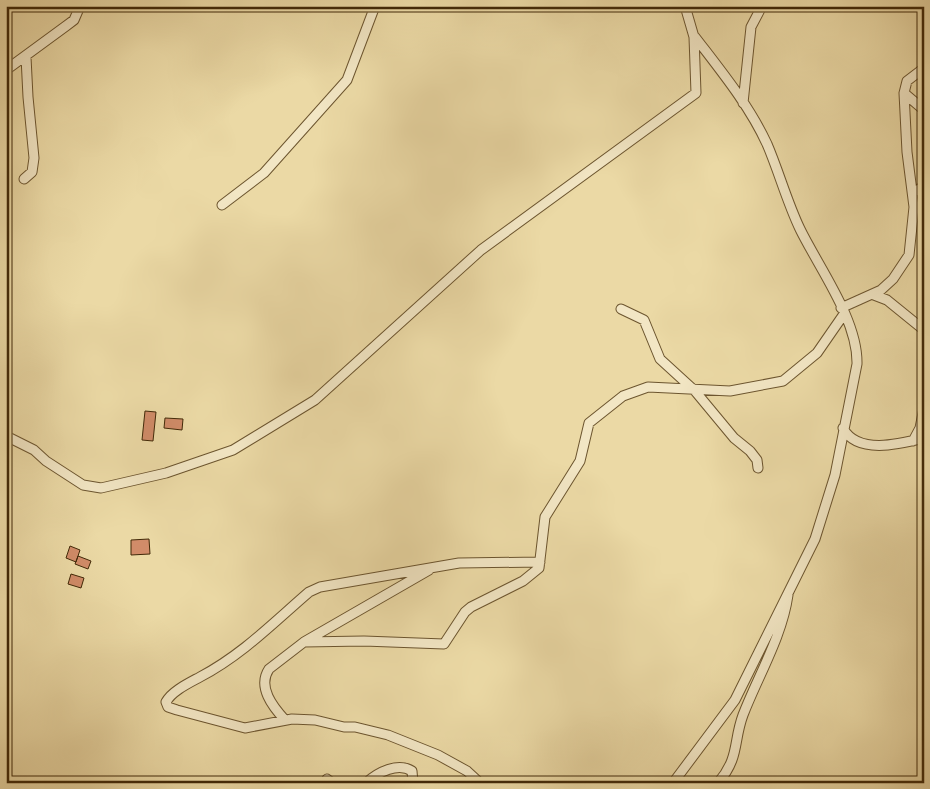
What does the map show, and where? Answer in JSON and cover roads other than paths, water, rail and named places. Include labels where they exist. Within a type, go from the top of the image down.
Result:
[{"type":"street","points":[[6,70],[74,20],[80,6]]},
{"type":"street","points":[[222,205],[264,173],[347,80],[375,6]]},
{"type":"street","points":[[6,436],[34,450],[46,462],[83,485],[101,488],[166,473],[233,450],[315,400],[481,250],[696,93],[694,37],[685,6]]},
{"type":"street","points":[[743,103],[750,27],[762,6]]},
{"type":"street","points":[[673,783],[735,700],[821,522],[836,475],[843,428],[857,364],[857,352],[850,326],[800,228],[766,144],[743,103],[694,37]]},
{"type":"street","points":[[24,180],[32,172],[34,158],[26,57]]},
{"type":"street","points":[[304,642],[364,641],[444,644],[470,607],[534,574],[540,562],[541,536],[545,517],[580,461],[589,423],[623,396],[648,387],[695,391],[730,391],[783,381],[817,353],[842,311],[874,295],[893,279],[909,255],[914,207],[907,152],[904,93],[907,81],[924,68]]},
{"type":"street","points":[[904,93],[924,110]]},
{"type":"street","points":[[912,193],[924,186]]},
{"type":"street","points":[[874,295],[887,300],[924,330]]},
{"type":"street","points":[[621,309],[644,320],[649,328],[652,342],[660,360],[695,391],[734,438],[750,450],[757,460],[758,468]]},
{"type":"street","points":[[913,441],[920,428],[924,408]]},
{"type":"street","points":[[843,428],[851,439],[862,444],[899,444],[924,438]]},
{"type":"street","points":[[480,783],[467,771],[438,755],[388,735],[315,720],[285,720],[244,728],[168,707],[166,702],[169,697],[241,652],[309,592],[320,587],[436,566],[474,562],[540,562]]},
{"type":"street","points":[[285,720],[267,696],[265,675],[272,666],[304,642],[436,566]]},
{"type":"street","points":[[718,783],[731,765],[742,718],[785,616],[790,588]]},
{"type":"street","points":[[366,783],[372,778],[397,767],[407,768],[412,771],[413,783]]}]
